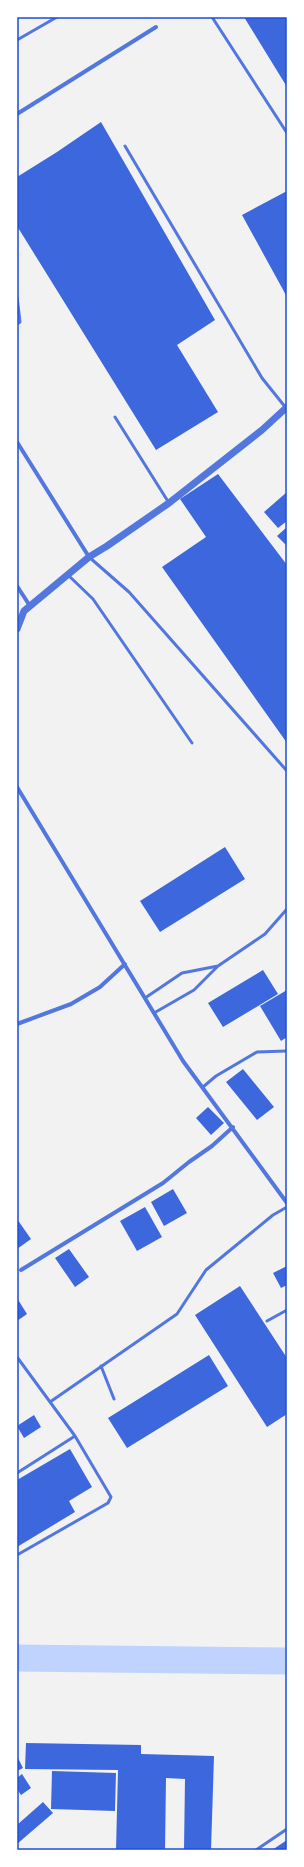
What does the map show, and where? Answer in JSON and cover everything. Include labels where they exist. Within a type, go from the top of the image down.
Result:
[{"type":"street","points":[[17,114],[156,27]]},
{"type":"street","points":[[17,629],[24,611],[89,557],[169,503],[262,430],[286,407]]},
{"type":"street","points":[[17,442],[89,557]]},
{"type":"street","points":[[17,586],[30,606]]},
{"type":"street","points":[[17,787],[183,1061],[233,1127],[287,1203]]},
{"type":"street","points":[[17,1024],[71,1004],[100,987],[125,964]]},
{"type":"street","points":[[21,1270],[163,1183],[233,1127]]},
{"type":"lane","points":[[17,40],[57,17]]},
{"type":"lane","points":[[212,17],[287,133]]},
{"type":"lane","points":[[125,146],[262,378],[286,407]]},
{"type":"lane","points":[[17,297],[20,322],[17,324]]},
{"type":"lane","points":[[115,417],[169,503]]},
{"type":"lane","points":[[89,557],[129,592],[287,771]]},
{"type":"lane","points":[[68,575],[93,599],[192,743]]},
{"type":"lane","points":[[154,1013],[194,990],[218,966],[265,934],[287,910]]},
{"type":"lane","points":[[145,998],[182,974],[218,966]]},
{"type":"lane","points":[[203,1087],[216,1076],[257,1052],[287,1051]]},
{"type":"lane","points":[[50,1402],[177,1314],[206,1270],[272,1215],[287,1206]]},
{"type":"lane","points":[[267,1321],[287,1310]]},
{"type":"lane","points":[[17,1358],[75,1436],[109,1491],[111,1497],[108,1503],[17,1555]]},
{"type":"lane","points":[[101,1366],[114,1399]]},
{"type":"lane","points":[[17,1473],[75,1436]]},
{"type":"lane","points":[[256,1850],[287,1829]]},
{"type":"building","points":[[244,17],[287,17],[287,87]]},
{"type":"building","points":[[101,122],[215,320],[177,345],[218,412],[156,450],[17,226],[17,177]]},
{"type":"building","points":[[287,191],[287,297],[242,215]]},
{"type":"building","points":[[218,474],[287,565],[287,743],[162,567],[206,537],[180,499]]},
{"type":"building","points":[[287,492],[287,521],[278,528],[264,512]]},
{"type":"building","points":[[287,527],[287,546],[277,536]]},
{"type":"building","points":[[225,847],[245,879],[160,932],[140,901]]},
{"type":"building","points":[[263,970],[278,994],[223,1027],[208,1003]]},
{"type":"building","points":[[287,990],[287,1037],[281,1041],[260,1006]]},
{"type":"building","points":[[243,1069],[274,1107],[257,1120],[226,1082]]},
{"type":"building","points":[[208,1107],[224,1123],[211,1135],[196,1118]]},
{"type":"building","points":[[173,1189],[187,1213],[164,1226],[151,1202]]},
{"type":"building","points":[[145,1207],[162,1237],[137,1251],[120,1221]]},
{"type":"building","points":[[17,1219],[31,1239],[17,1249]]},
{"type":"building","points":[[69,1249],[89,1277],[75,1287],[55,1258]]},
{"type":"building","points":[[287,1266],[287,1285],[281,1288],[273,1273]]},
{"type":"building","points":[[240,1286],[287,1358],[287,1414],[267,1427],[195,1315]]},
{"type":"building","points":[[17,1298],[27,1314],[17,1321]]},
{"type":"building","points":[[209,1355],[228,1386],[127,1448],[108,1418]]},
{"type":"building","points":[[34,1415],[41,1427],[24,1438],[17,1426]]},
{"type":"building","points":[[70,1449],[92,1487],[69,1501],[75,1512],[17,1547],[17,1480]]},
{"type":"building","points":[[26,1743],[141,1745],[141,1754],[214,1756],[211,1850],[184,1850],[185,1779],[166,1778],[165,1850],[116,1850],[118,1770],[25,1769]]},
{"type":"building","points":[[17,1756],[23,1768],[17,1771]]},
{"type":"building","points":[[52,1771],[116,1773],[115,1811],[51,1809]]},
{"type":"building","points":[[22,1774],[31,1788],[21,1795],[17,1789],[17,1778]]},
{"type":"building","points":[[43,1802],[53,1813],[17,1844],[17,1825]]},
{"type":"building","points":[[287,1840],[287,1850],[272,1850]]},
{"type":"waterway","points":[[17,1658],[287,1661]]}]
